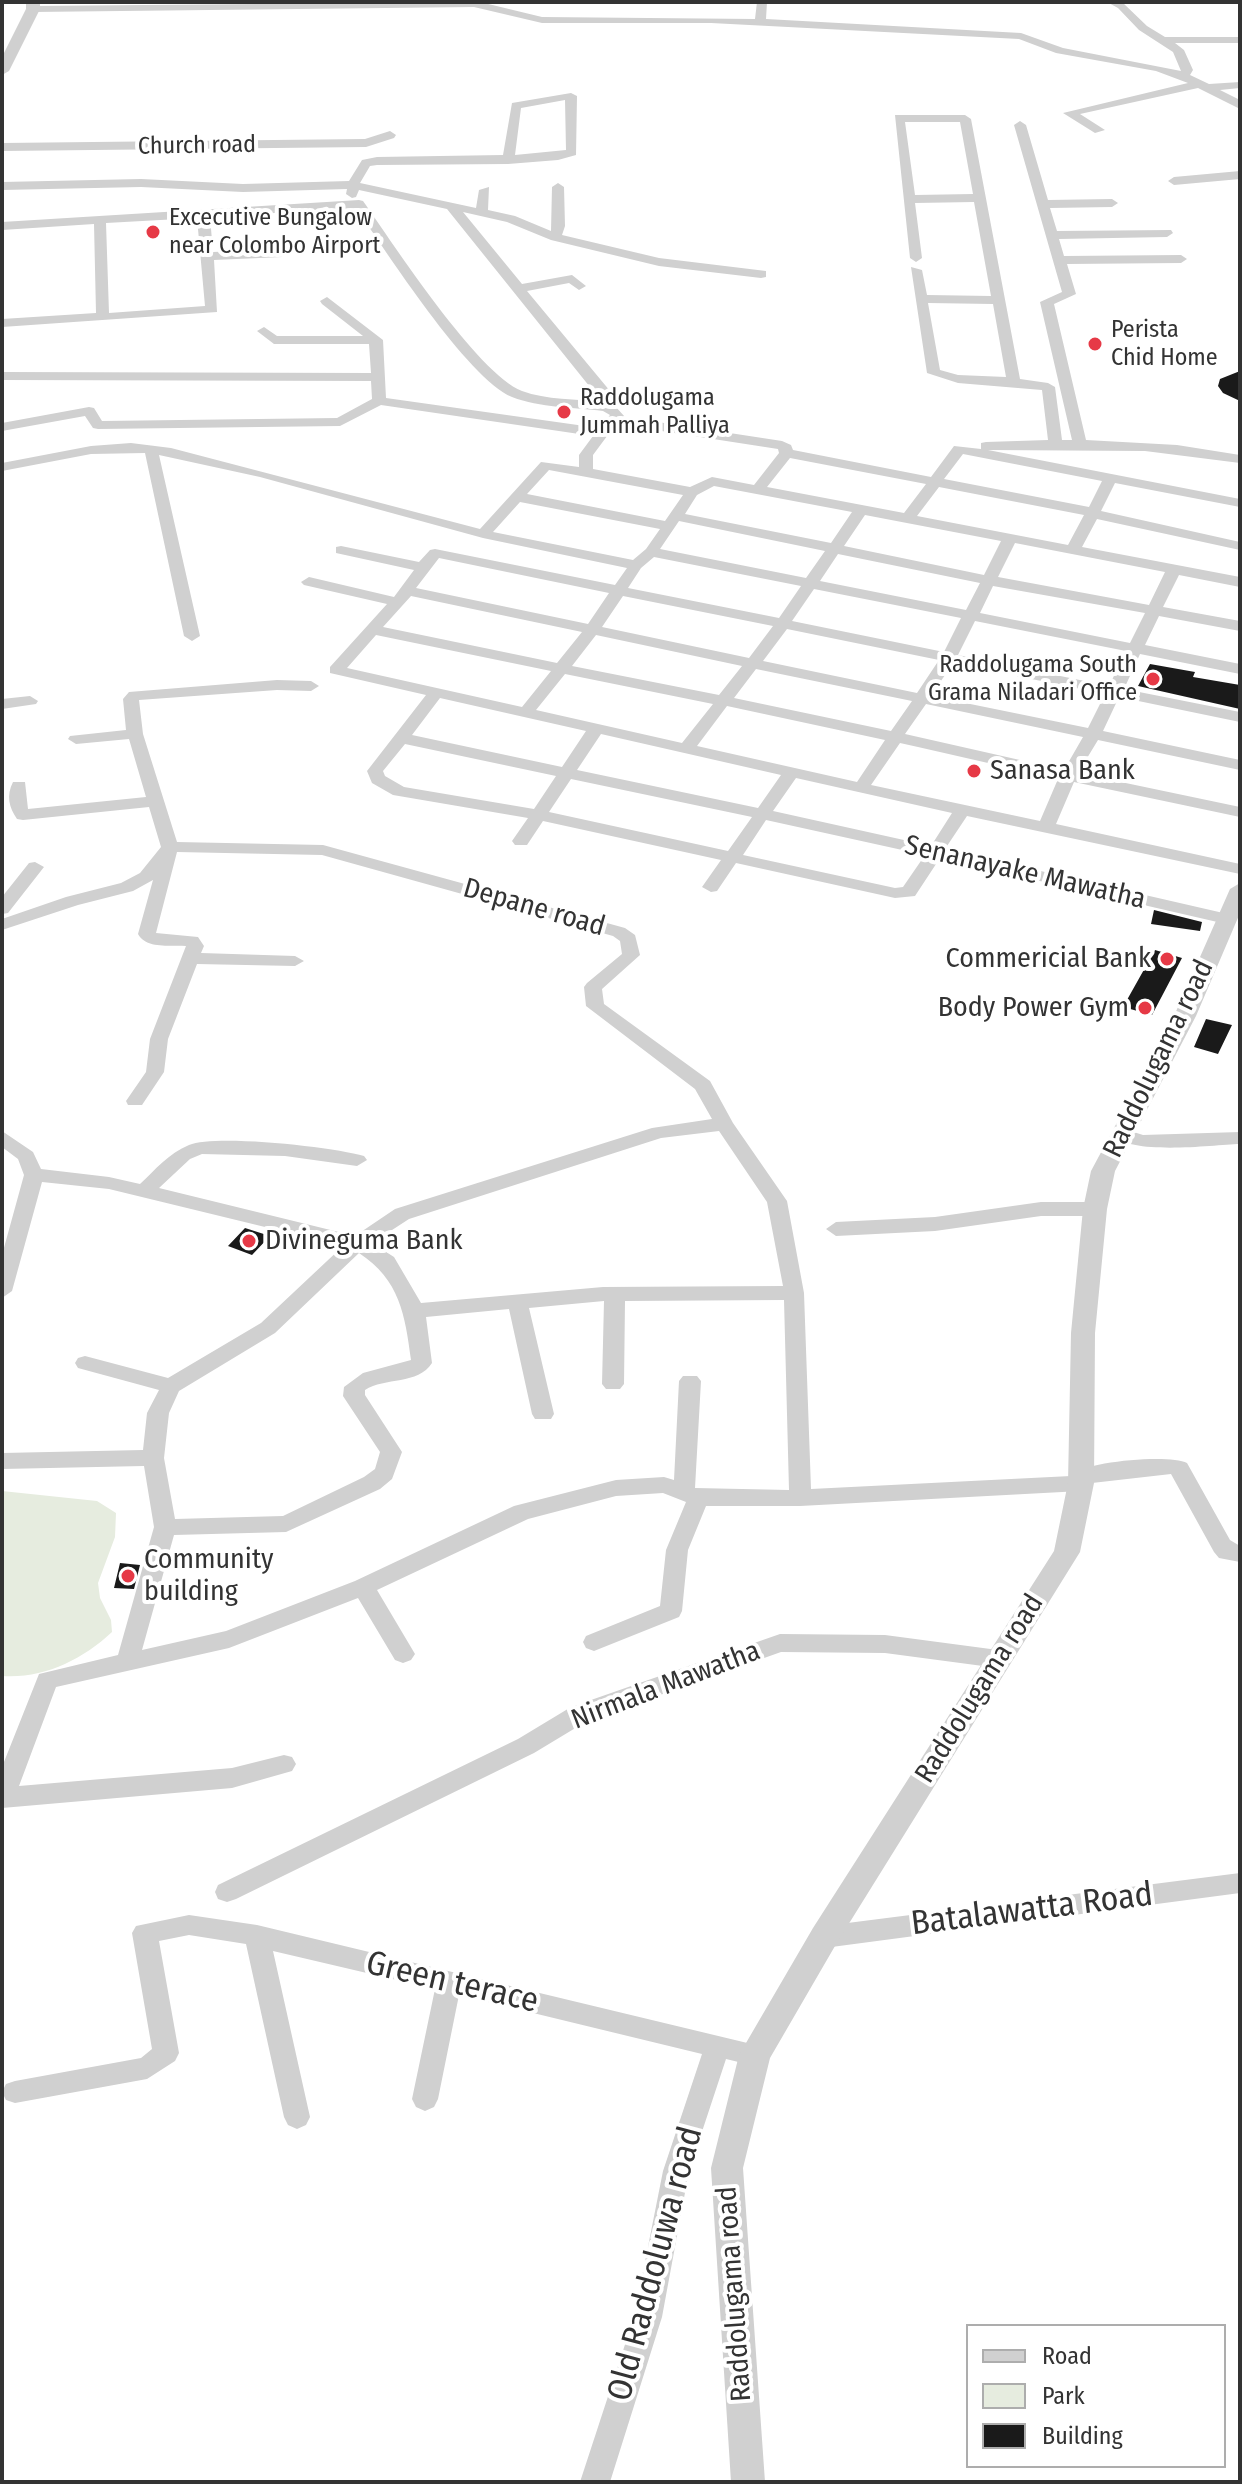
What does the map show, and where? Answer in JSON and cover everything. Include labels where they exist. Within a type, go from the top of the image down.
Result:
[{"type":"street","points":[[760,22],[762,2]]},
{"type":"street","points":[[1114,2],[1143,28],[1178,50],[1187,70],[1184,76]]},
{"type":"street","points":[[4,63],[33,6],[478,3],[519,17],[542,20],[710,15],[760,22],[1021,36],[1060,51],[1158,68],[1184,76],[1240,105]]},
{"type":"street","points":[[1165,40],[1240,40]]},
{"type":"street","points":[[1099,130],[1069,113],[1203,86],[1240,85]]},
{"type":"street","points":[[508,160],[516,105],[571,96],[572,152],[565,156],[508,160],[377,161],[366,163],[350,190],[425,295],[496,382],[517,393],[607,407],[616,412],[619,420]]},
{"type":"street","points":[[1014,382],[965,119],[899,118],[916,264],[934,373],[958,379],[1048,387],[1055,443]]},
{"type":"street","points":[[1020,125],[1069,294],[1047,302],[1080,444]]},
{"type":"street","name":"Church road","points":[[2,147],[366,143],[390,135]]},
{"type":"street","points":[[1174,181],[1240,175]]},
{"type":"street","points":[[2,186],[141,183],[243,188],[352,185],[511,219],[555,237],[659,262],[761,274]]},
{"type":"street","points":[[555,237],[559,226],[558,187]]},
{"type":"street","points":[[482,212],[485,190]]},
{"type":"street","points":[[910,199],[980,198]]},
{"type":"street","points":[[1043,204],[1112,203]]},
{"type":"street","points":[[2,226],[359,204]]},
{"type":"street","points":[[452,207],[610,400],[607,407]]},
{"type":"street","points":[[2,323],[212,309],[203,214]]},
{"type":"street","points":[[100,220],[103,317]]},
{"type":"street","points":[[1051,235],[1167,233]]},
{"type":"street","points":[[209,256],[282,253]]},
{"type":"street","points":[[1059,260],[1181,259]]},
{"type":"street","points":[[519,288],[572,279],[579,286]]},
{"type":"street","points":[[921,299],[1000,300]]},
{"type":"street","points":[[327,301],[376,340],[379,401]]},
{"type":"street","points":[[264,331],[274,340],[376,340]]},
{"type":"street","points":[[2,376],[378,377]]},
{"type":"street","points":[[2,427],[89,411],[98,425],[340,422],[379,401],[603,433]]},
{"type":"street","points":[[586,473],[586,455],[612,419],[782,445],[786,453],[757,490]]},
{"type":"street","points":[[959,449],[1055,443],[1182,447],[1240,459]]},
{"type":"street","points":[[2,467],[91,450],[131,447],[151,450],[264,474],[483,534],[636,565]]},
{"type":"street","points":[[959,449],[1240,503]]},
{"type":"street","points":[[908,518],[959,449]]},
{"type":"street","points":[[151,450],[192,636]]},
{"type":"street","points":[[786,453],[1092,513],[1240,546]]},
{"type":"street","points":[[483,534],[546,465],[692,492]]},
{"type":"street","points":[[1073,550],[1111,478]]},
{"type":"street","points":[[525,714],[592,630],[636,565],[651,552],[692,492],[712,481],[1240,582]]},
{"type":"street","points":[[518,497],[833,548],[1240,626]]},
{"type":"street","points":[[687,748],[782,625],[861,510]]},
{"type":"street","points":[[861,788],[950,656],[1010,538]]},
{"type":"street","points":[[341,550],[423,567]]},
{"type":"street","points":[[651,552],[1240,669]]},
{"type":"street","points":[[1237,893],[1046,827],[336,670],[402,596],[435,553],[1240,717]]},
{"type":"street","points":[[1046,827],[1067,778],[1093,734],[1174,569]]},
{"type":"street","points":[[309,582],[592,630],[1240,765]]},
{"type":"street","points":[[373,630],[560,671],[725,701],[1067,778],[1240,812]]},
{"type":"street","points":[[135,1101],[155,1072],[159,1039],[195,946],[192,941],[149,938],[147,934],[170,847],[135,734],[131,699],[135,695],[277,685],[311,686]]},
{"type":"street","points":[[436,693],[375,771],[378,779],[399,791],[538,815],[732,860],[895,893],[909,892],[963,809]]},
{"type":"street","points":[[2,704],[30,701]]},
{"type":"street","points":[[521,841],[596,729]]},
{"type":"street","points":[[76,739],[135,734]]},
{"type":"street","name":"Senanayake Mawatha","points":[[401,738],[937,853],[1237,893]]},
{"type":"street","points":[[711,887],[792,772]]},
{"type":"street","points":[[19,786],[17,804],[23,815],[157,801]]},
{"type":"street","points":[[2,925],[72,901],[127,887],[146,877],[170,847]]},
{"type":"street","name":"Depane road","points":[[170,847],[323,850],[619,932],[629,939],[631,955],[593,987],[595,1006],[703,1085],[724,1124],[777,1201],[794,1293],[800,1498]]},
{"type":"street","points":[[2,909],[35,867]]},
{"type":"street","name":"Raddolugama road","points":[[748,2482],[727,2168],[755,2055],[824,1937],[1067,1552],[1081,1480],[1083,1333],[1095,1209],[1103,1171],[1185,1016],[1237,893]]},
{"type":"street","points":[[191,958],[295,961]]},
{"type":"street","points":[[127,1663],[165,1527],[153,1458],[158,1413],[171,1386],[268,1328],[358,1243],[402,1214],[659,1132],[724,1124]]},
{"type":"street","points":[[1121,1134],[1142,1141],[1240,1138]]},
{"type":"street","points":[[2,1137],[26,1156],[34,1175],[2,1291]]},
{"type":"street","points":[[144,1191],[183,1155],[199,1148],[285,1150],[357,1160]]},
{"type":"street","points":[[34,1175],[109,1183],[358,1243],[387,1262],[415,1311],[422,1363],[413,1371],[362,1380],[355,1387],[354,1396],[391,1452],[384,1473],[372,1483],[286,1524],[165,1527]]},
{"type":"street","points":[[836,1229],[935,1224],[1041,1209],[1095,1209]]},
{"type":"street","points":[[415,1311],[614,1294],[794,1293]]},
{"type":"street","points":[[613,1384],[614,1294]]},
{"type":"street","points":[[518,1302],[543,1414]]},
{"type":"street","points":[[85,1363],[171,1386]]},
{"type":"street","points":[[594,1642],[671,1611],[677,1550],[691,1495],[690,1381]]},
{"type":"street","points":[[2,1461],[153,1458]]},
{"type":"street","points":[[284,1764],[232,1778],[3,1797],[47,1680],[229,1639],[363,1587],[522,1512],[616,1488],[664,1485],[691,1495],[800,1498],[1081,1480],[1174,1466],[1179,1469],[1222,1546],[1227,1552],[1240,1554]]},
{"type":"street","points":[[363,1587],[403,1654]]},
{"type":"street","name":"Nirmala Mawatha","points":[[227,1892],[526,1746],[579,1714],[780,1643],[885,1644],[998,1659]]},
{"type":"street","name":"Batalawatta Road","points":[[824,1937],[1240,1883]]},
{"type":"street","name":"Green terace","points":[[15,2092],[147,2068],[166,2053],[145,1933],[189,1925],[257,1936],[755,2055]]},
{"type":"street","points":[[257,1936],[297,2117]]},
{"type":"street","points":[[425,2099],[449,1981]]},
{"type":"street","name":"Old Raddoluwa road","points":[[595,2482],[648,2317],[676,2171],[717,2047]]},
{"type":"green space","points":[[2,1491],[97,1501],[116,1513],[115,1537],[98,1583],[112,1632],[88,1651],[61,1666],[17,1676],[2,1676]]},
{"type":"building","points":[[1240,371],[1240,401],[1223,393],[1218,386],[1220,379]]},
{"type":"building","points":[[1150,664],[1195,672],[1193,677],[1240,685],[1240,709],[1138,686]]},
{"type":"building","points":[[1154,910],[1202,922],[1200,931],[1151,924]]},
{"type":"building","points":[[1155,950],[1182,958],[1152,1015],[1123,1007]]},
{"type":"building","points":[[1206,1019],[1232,1025],[1218,1054],[1194,1047]]},
{"type":"building","name":"Divineguma Bank","points":[[245,1228],[270,1236],[252,1255],[228,1246]]},
{"type":"building","name":"Community building","points":[[120,1563],[140,1565],[134,1589],[114,1588]]},
{"type":"place","name":"Excecutive Bungalow near Colombo Airport","points":[[153,232]]},
{"type":"place","name":"Perista Chid Home","points":[[1095,344]]},
{"type":"place","name":"Raddolugama Jummah Palliya","points":[[564,412]]},
{"type":"place","name":"Raddolugama South Grama Niladari Office","points":[[1153,679]]},
{"type":"place","name":"Sanasa Bank","points":[[974,771]]},
{"type":"place","name":"Commericial Bank","points":[[1167,959]]},
{"type":"place","name":"Body Power Gym","points":[[1145,1008]]},
{"type":"place","name":"Divineguma Bank","points":[[249,1241]]},
{"type":"place","name":"Community building","points":[[128,1576]]}]
